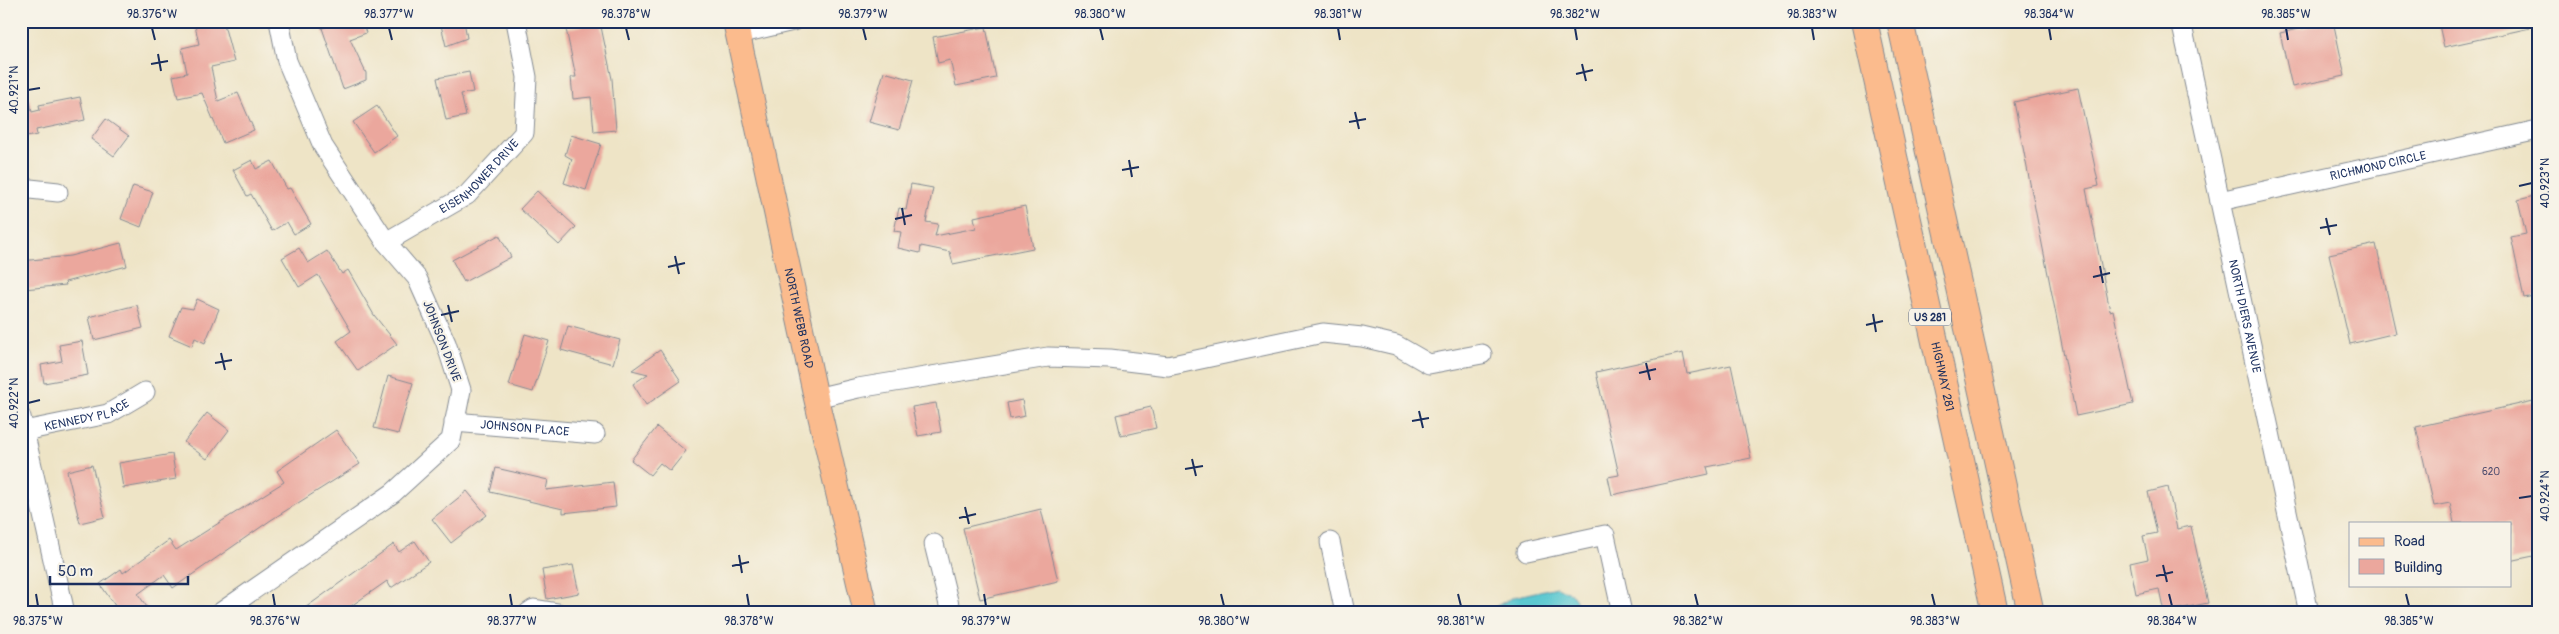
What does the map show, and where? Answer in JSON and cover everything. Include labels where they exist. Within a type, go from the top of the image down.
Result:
[{"type":"highway","name":"HIGHWAY 281","points":[[1864,21],[1995,613]]},
{"type":"highway","name":"US 281","points":[[1900,21],[2031,613]]},
{"type":"main road","name":"NORTH WEBB ROAD","points":[[737,27],[816,398],[866,613]]},
{"type":"street","name":"JOHNSON DRIVE","points":[[220,613],[393,493],[451,440],[461,390],[446,343],[417,278],[386,242],[324,146],[287,61],[279,21]]},
{"type":"street","name":"EISENHOWER DRIVE","points":[[386,242],[467,195],[524,133],[527,77],[516,21]]},
{"type":"street","points":[[737,27],[793,21]]},
{"type":"street","name":"NORTH DIERS AVENUE","points":[[2181,21],[2309,613]]},
{"type":"street","name":"RICHMOND CIRCLE","points":[[2220,201],[2538,130]]},
{"type":"street","points":[[21,188],[58,192]]},
{"type":"street","points":[[816,398],[858,388],[1048,357],[1110,359],[1168,366],[1323,333],[1362,337],[1396,345],[1429,364],[1482,354]]},
{"type":"street","name":"KENNEDY PLACE","points":[[23,424],[108,414],[145,392]]},
{"type":"street","name":"JOHNSON PLACE","points":[[454,422],[595,434]]},
{"type":"street","points":[[23,424],[64,613]]},
{"type":"street","points":[[1526,552],[1606,535],[1622,613]]},
{"type":"street","points":[[1330,542],[1345,613]]},
{"type":"street","points":[[934,544],[951,613]]},
{"type":"street","points":[[528,613],[534,610],[558,613]]},
{"type":"water","points":[[1557,587],[1573,595],[1582,613],[1483,613],[1514,597]]},
{"type":"building","points":[[194,21],[223,21],[234,62],[211,67],[218,101],[238,93],[254,130],[223,143],[202,93],[178,98],[173,76],[187,73],[182,48],[199,44]]},
{"type":"building","points":[[341,21],[362,21],[366,33],[350,39],[366,73],[366,80],[343,89],[322,28]]},
{"type":"building","points":[[440,21],[464,21],[467,38],[446,46]]},
{"type":"building","points":[[2333,21],[2345,76],[2292,87],[2280,33]]},
{"type":"building","points":[[2438,21],[2529,21],[2530,28],[2444,47]]},
{"type":"building","points":[[600,22],[612,79],[616,130],[594,132],[591,97],[573,99],[571,77],[576,77],[566,29]]},
{"type":"building","points":[[986,27],[996,78],[956,86],[950,60],[938,63],[933,37]]},
{"type":"building","points":[[469,72],[473,92],[461,94],[466,116],[446,120],[437,78]]},
{"type":"building","points":[[884,72],[913,80],[899,130],[869,122]]},
{"type":"building","points":[[2078,88],[2099,186],[2086,189],[2110,311],[2113,310],[2133,404],[2076,416],[2014,102]]},
{"type":"building","points":[[28,93],[32,112],[40,110],[39,105],[80,97],[85,120],[36,130],[37,135],[21,138],[21,94]]},
{"type":"building","points":[[377,106],[397,136],[374,152],[353,122]]},
{"type":"building","points":[[106,119],[129,136],[114,156],[91,139]]},
{"type":"building","points":[[571,135],[601,144],[586,190],[564,183],[572,159],[565,155]]},
{"type":"building","points":[[252,160],[256,169],[272,161],[287,189],[290,188],[311,224],[294,234],[287,222],[272,231],[251,194],[247,196],[233,170]]},
{"type":"building","points":[[911,184],[933,188],[926,222],[938,224],[935,236],[976,228],[974,217],[1025,206],[1033,248],[953,264],[950,252],[921,246],[920,253],[898,248],[901,232],[894,231],[899,208],[906,210]]},
{"type":"building","points":[[133,186],[153,192],[141,227],[121,219]]},
{"type":"building","points":[[537,191],[576,227],[559,245],[520,209]]},
{"type":"building","points":[[2538,195],[2538,295],[2524,298],[2511,237],[2526,234],[2518,200]]},
{"type":"building","points":[[499,235],[511,257],[464,282],[452,260]]},
{"type":"building","points":[[121,243],[127,266],[65,282],[66,285],[24,289],[21,261],[70,256]]},
{"type":"building","points":[[2376,244],[2396,333],[2350,344],[2329,254]]},
{"type":"building","points":[[299,248],[308,263],[327,251],[342,274],[348,270],[374,315],[397,344],[358,371],[337,341],[351,331],[318,275],[299,287],[282,258]]},
{"type":"building","points":[[197,299],[219,309],[205,343],[195,338],[192,346],[169,336],[181,307],[193,309]]},
{"type":"building","points":[[137,305],[143,328],[94,340],[89,317]]},
{"type":"building","points":[[568,326],[620,340],[613,364],[561,350]]},
{"type":"building","points":[[525,334],[549,341],[533,392],[509,385]]},
{"type":"building","points":[[82,341],[88,375],[44,383],[41,365],[62,361],[59,345]]},
{"type":"building","points":[[660,350],[681,381],[646,405],[633,384],[648,374],[632,370]]},
{"type":"building","points":[[1683,353],[1687,374],[1731,365],[1751,458],[1707,467],[1709,474],[1612,495],[1608,477],[1619,475],[1596,372]]},
{"type":"building","points":[[388,376],[413,383],[398,434],[374,428]]},
{"type":"building","points":[[1022,400],[1025,416],[1010,419],[1007,403]]},
{"type":"building","points":[[2538,400],[2538,555],[2512,561],[2512,522],[2454,522],[2450,503],[2434,506],[2416,427]]},
{"type":"building","points":[[936,403],[941,432],[918,436],[912,407]]},
{"type":"building","points":[[1151,407],[1156,428],[1121,436],[1116,415]]},
{"type":"building","points":[[207,413],[229,430],[207,459],[184,442]]},
{"type":"building","points":[[657,427],[686,451],[670,471],[660,463],[650,475],[631,460]]},
{"type":"building","points":[[336,430],[360,464],[271,520],[173,588],[164,575],[138,594],[151,613],[120,613],[100,584],[121,569],[123,573],[169,540],[176,550],[284,482],[277,471]]},
{"type":"building","points":[[172,454],[176,479],[123,488],[119,463]]},
{"type":"building","points":[[92,465],[105,517],[80,523],[67,471]]},
{"type":"building","points":[[496,468],[548,480],[546,490],[613,482],[616,507],[563,513],[563,509],[490,492]]},
{"type":"building","points":[[2168,487],[2177,529],[2191,526],[2208,603],[2164,612],[2159,589],[2136,594],[2130,563],[2148,559],[2143,536],[2157,533],[2148,492]]},
{"type":"building","points":[[467,491],[487,515],[451,543],[432,519]]},
{"type":"building","points":[[1041,509],[1058,581],[980,599],[963,528]]},
{"type":"building","points":[[415,541],[429,562],[391,588],[387,581],[341,613],[298,613],[394,544],[399,552]]},
{"type":"building","points":[[573,565],[579,593],[547,599],[542,570]]}]
